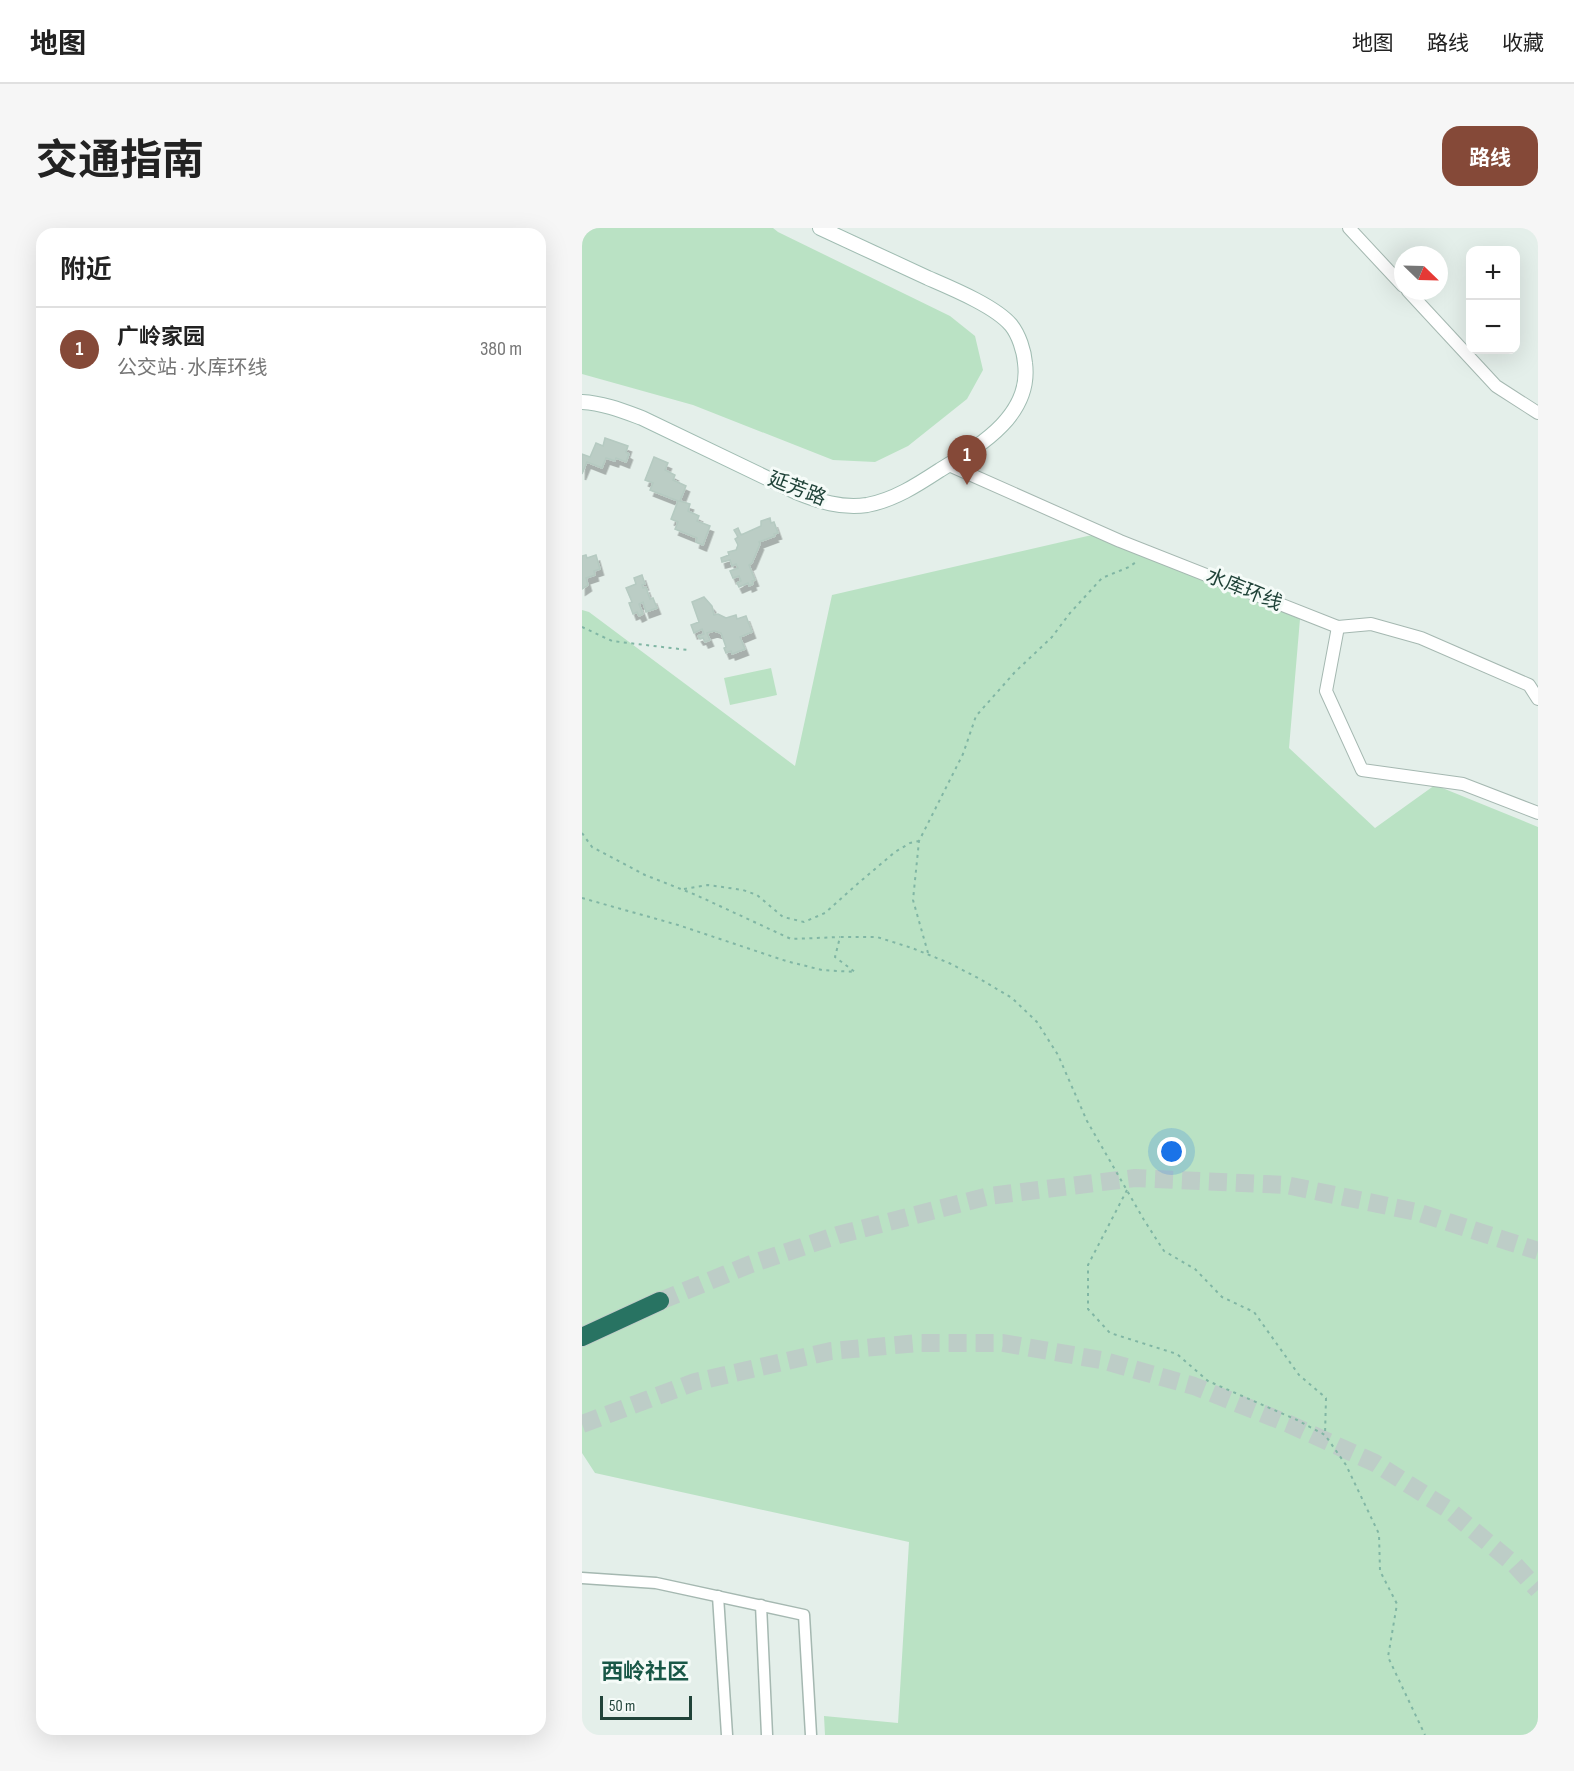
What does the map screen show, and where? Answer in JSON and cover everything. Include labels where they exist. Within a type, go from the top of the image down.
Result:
[{"type":"highway","points":[[582,1337],[660,1301]]},
{"type":"main road","name":"延芳路","points":[[582,402],[616,408],[642,418],[796,492],[819,501],[843,505],[865,505],[889,499],[909,490],[988,439],[1007,421],[1020,403],[1027,375],[1024,351],[1011,325],[968,296],[820,228]]},
{"type":"street","points":[[1349,228],[1394,276]]},
{"type":"street","points":[[1416,300],[1497,386],[1538,413]]},
{"type":"street","name":"水库环线","points":[[949,465],[1148,552],[1338,627],[1371,624],[1421,638],[1529,685],[1538,699]]},
{"type":"street","points":[[1338,627],[1326,692],[1362,770],[1463,784],[1538,813]]},
{"type":"street","points":[[582,1578],[656,1583],[804,1615],[811,1735]]},
{"type":"street","points":[[718,1596],[727,1735]]},
{"type":"street","points":[[762,1605],[767,1735]]},
{"type":"path","points":[[928,955],[913,900],[919,842],[963,754],[976,716],[1015,672],[1052,637],[1102,578],[1130,567],[1148,552]]},
{"type":"path","points":[[582,627],[612,641],[688,650]]},
{"type":"path","points":[[582,832],[592,847],[645,875],[791,939],[877,937],[949,963],[1012,999],[1037,1022],[1058,1055],[1087,1121],[1164,1251],[1196,1269],[1222,1297],[1254,1312],[1299,1375],[1326,1398],[1325,1435]]},
{"type":"path","points":[[682,890],[708,885],[743,890],[757,895],[783,916],[804,922],[825,914],[895,852],[910,843],[919,842]]},
{"type":"path","points":[[582,898],[678,925],[786,961],[822,970],[855,972],[835,957],[840,937]]},
{"type":"path","points":[[1126,1190],[1088,1265],[1088,1309],[1110,1333],[1177,1354],[1208,1381],[1298,1420],[1325,1435],[1346,1465],[1379,1534],[1380,1571],[1397,1604],[1389,1657],[1425,1735]]},
{"type":"green space","points":[[582,228],[773,228],[950,316],[975,336],[983,370],[967,399],[908,446],[875,462],[833,460],[693,405],[582,374]]},
{"type":"green space","points":[[1092,535],[1300,619],[1289,748],[1375,828],[1435,785],[1538,827],[1538,1735],[825,1735],[824,1716],[898,1723],[909,1542],[595,1473],[582,1453],[582,610],[589,612],[795,766],[832,595]]},
{"type":"green space","points":[[771,668],[777,695],[730,705],[724,678]]},
{"type":"building","points":[[605,438],[628,446],[626,452],[629,454],[626,462],[616,458],[615,461],[606,458],[602,468],[587,462],[582,474],[582,454],[590,457],[596,443],[603,446]]},
{"type":"building","points":[[654,457],[668,463],[665,470],[675,475],[673,480],[686,486],[680,501],[690,504],[688,511],[699,516],[697,521],[710,526],[703,545],[696,542],[697,538],[675,529],[678,522],[671,519],[678,501],[650,490],[653,483],[645,480]]},
{"type":"building","points":[[770,518],[778,533],[759,542],[752,563],[749,565],[755,580],[749,586],[748,583],[739,587],[737,583],[741,581],[739,576],[733,578],[730,571],[738,568],[736,564],[732,566],[730,560],[722,562],[721,558],[729,555],[728,552],[736,550],[738,545],[735,539],[738,537],[734,530],[738,528],[741,535],[761,526],[761,521]]},
{"type":"building","points":[[586,555],[587,558],[596,555],[600,569],[594,571],[595,575],[586,578],[588,585],[582,589],[582,556]]},
{"type":"building","points":[[642,575],[645,584],[642,585],[643,588],[646,587],[650,599],[653,598],[657,608],[646,612],[643,602],[639,604],[643,614],[639,616],[637,612],[633,614],[629,603],[632,602],[626,588],[636,584],[634,578]]},
{"type":"building","points":[[704,597],[712,606],[714,615],[718,614],[726,618],[736,615],[737,619],[746,616],[752,632],[740,637],[745,649],[732,654],[731,651],[726,653],[721,633],[714,631],[707,633],[710,640],[705,642],[698,636],[704,634],[702,629],[694,633],[691,625],[699,622],[692,602]]},
{"type":"tunnel","points":[[660,1301],[751,1264],[838,1235],[989,1196],[1135,1178],[1286,1185],[1417,1212],[1538,1251]]},
{"type":"tunnel","points":[[582,1424],[695,1382],[831,1351],[918,1343],[1003,1343],[1101,1360],[1194,1386],[1289,1424],[1375,1463],[1449,1510],[1515,1565],[1538,1590]]},
{"type":"place","name":"广岭家园","points":[[967,485]]},
{"type":"district","name":"西岭社区","points":[[645,1672]]}]
